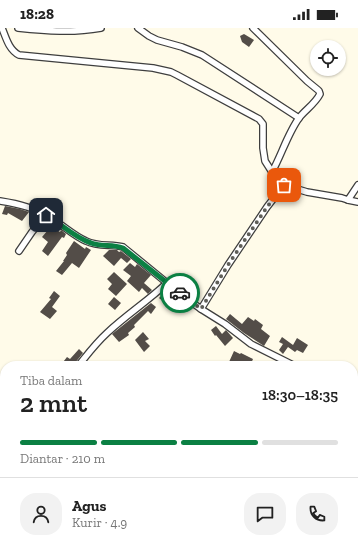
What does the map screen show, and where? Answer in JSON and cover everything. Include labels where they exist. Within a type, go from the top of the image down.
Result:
[{"type":"street","points":[[2,28],[12,48],[19,54],[153,68],[171,72],[185,78],[259,119],[263,124],[263,148],[267,166],[284,185],[299,190],[358,202]]},
{"type":"street","points":[[18,28],[67,32],[101,28]]},
{"type":"street","points":[[138,28],[157,40],[182,47],[202,55],[299,118]]},
{"type":"street","points":[[253,28],[319,91],[319,96],[299,118],[272,172]]},
{"type":"street","points":[[201,309],[267,207],[284,185]]},
{"type":"street","points":[[348,200],[358,185]]},
{"type":"street","points":[[0,201],[37,210],[86,241],[99,245],[117,246],[123,248],[183,296],[225,324],[251,344],[285,361]]},
{"type":"street","points":[[19,251],[46,215]]},
{"type":"street","points":[[82,361],[107,333],[167,283]]},
{"type":"building","points":[[244,34],[254,40],[249,47],[242,42],[240,36]]},
{"type":"building","points":[[5,206],[29,212],[22,221],[8,213],[7,215],[2,214]]},
{"type":"building","points":[[47,221],[51,223],[49,225],[66,234],[48,256],[42,251],[48,242],[42,237],[48,230],[43,226]]},
{"type":"building","points":[[74,241],[85,249],[86,247],[91,250],[79,268],[72,263],[62,275],[56,271],[64,261],[67,255],[66,253]]},
{"type":"building","points":[[109,250],[121,251],[131,259],[127,263],[121,258],[114,266],[103,256]]},
{"type":"building","points":[[130,263],[135,267],[137,264],[151,275],[144,283],[152,290],[148,294],[142,288],[139,292],[127,281],[131,276],[123,270]]},
{"type":"building","points":[[114,272],[127,284],[116,296],[108,289],[112,284],[107,279]]},
{"type":"building","points":[[168,289],[181,300],[172,309],[159,298]]},
{"type":"building","points":[[54,291],[60,296],[52,307],[57,311],[50,319],[40,312],[51,299],[49,298]]},
{"type":"building","points":[[114,297],[121,303],[115,310],[108,304]]},
{"type":"building","points":[[151,303],[156,307],[151,314],[148,311],[134,325],[135,327],[128,333],[129,335],[119,342],[112,334]]},
{"type":"building","points":[[230,314],[242,324],[248,317],[254,321],[255,319],[263,325],[261,329],[270,336],[264,346],[226,319]]},
{"type":"building","points":[[216,326],[222,334],[226,330],[233,338],[225,346],[211,330]]},
{"type":"building","points":[[143,332],[149,339],[145,341],[150,346],[144,352],[135,340]]},
{"type":"building","points":[[282,337],[293,345],[297,338],[308,345],[303,353],[297,350],[295,352],[288,347],[283,354],[279,350],[283,344],[279,342]]},
{"type":"building","points":[[79,349],[83,353],[77,361],[64,361],[67,357],[70,359]]},
{"type":"building","points":[[234,351],[253,359],[252,361],[229,361]]},
{"type":"way so far","points":[[180,293],[201,309],[228,265],[267,207],[284,185]]},
{"type":"route","points":[[46,215],[92,244],[117,246],[123,248],[180,293]]}]
